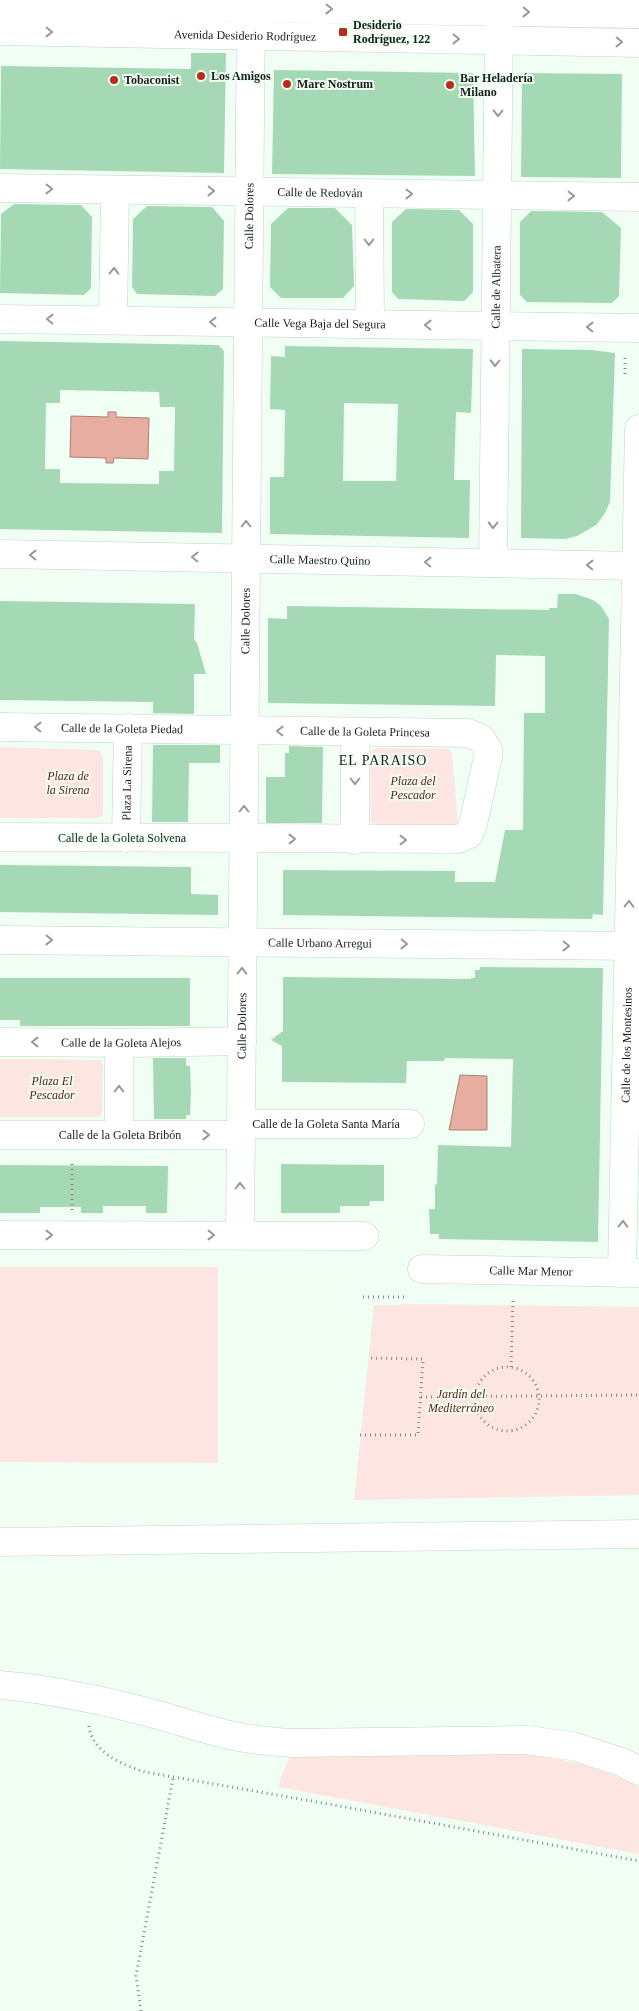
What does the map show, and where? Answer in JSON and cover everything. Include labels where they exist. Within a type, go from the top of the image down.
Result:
[{"type":"main road","points":[[0,4],[639,14]]},
{"type":"main road","name":"Calle Dolores","points":[[240,1235],[251,8]]},
{"type":"main road","name":"Calle de Albatera","points":[[493,563],[499,12]]},
{"type":"main road","name":"Avenida Desiderio Rodríguez","points":[[0,31],[639,43]]},
{"type":"main road","name":"Calle de Redován","points":[[0,188],[639,197]]},
{"type":"main road","points":[[113,320],[115,190]]},
{"type":"main road","points":[[369,194],[370,324]]},
{"type":"main road","name":"Calle Vega Baja del Segura","points":[[0,319],[639,328]]},
{"type":"main road","name":"Calle de los Montesinos","points":[[630,1273],[639,428]]},
{"type":"main road","name":"Calle Maestro Quino","points":[[0,554],[638,566]]},
{"type":"main road","name":"Calle de la Goleta Piedad","points":[[0,726],[244,730]]},
{"type":"main road","name":"Plaza La Sirena","points":[[126,838],[128,728]]},
{"type":"main road","name":"Calle de la Goleta Princesa","points":[[244,730],[468,733],[475,734],[483,741],[488,750],[488,757],[474,824],[464,837],[454,840],[354,840]]},
{"type":"main road","points":[[354,840],[355,732]]},
{"type":"main road","name":"Calle de la Goleta Solvena","points":[[0,837],[354,840]]},
{"type":"main road","name":"Calle Urbano Arregui","points":[[0,940],[634,946]]},
{"type":"main road","name":"Calle de la Goleta Alejos","points":[[0,1042],[242,1041]]},
{"type":"main road","points":[[119,1043],[119,1134]]},
{"type":"main road","name":"Calle de la Goleta Santa María","points":[[241,1129],[410,1124]]},
{"type":"main road","name":"Calle de la Goleta Bribón","points":[[0,1135],[119,1134],[241,1129]]},
{"type":"main road","points":[[0,1235],[364,1236]]},
{"type":"main road","name":"Calle Mar Menor","points":[[422,1269],[630,1273]]},
{"type":"main road","points":[[0,1542],[639,1534]]},
{"type":"main road","points":[[0,1685],[85,1698],[172,1719],[205,1730],[263,1740],[294,1743],[527,1740],[572,1746],[622,1762],[639,1771]]},
{"type":"path","points":[[72,1135],[72,1215]]},
{"type":"path","points":[[363,1297],[404,1298]]},
{"type":"path","points":[[511,1367],[513,1300]]},
{"type":"path","points":[[360,1435],[418,1435],[423,1359],[369,1358]]},
{"type":"path","points":[[500,1367],[511,1367],[521,1370],[530,1376],[539,1396],[535,1414],[529,1422],[521,1428],[502,1430],[493,1428],[479,1415],[474,1396],[482,1377],[500,1367]]},
{"type":"path","points":[[421,1397],[639,1395]]},
{"type":"path","points":[[85,1698],[90,1733],[100,1747],[113,1759],[128,1767],[173,1778],[322,1802],[639,1861]]},
{"type":"path","points":[[141,2011],[136,1976],[173,1778]]},
{"type":"green space","name":"Plaza de la Sirena","points":[[0,747],[98,750],[102,754],[103,759],[103,815],[98,818],[0,818]]},
{"type":"green space","name":"Plaza del Pescador","points":[[376,748],[447,749],[452,752],[458,821],[455,827],[374,826],[371,821],[370,754]]},
{"type":"green space","name":"Plaza El Pescador","points":[[0,1059],[100,1060],[103,1065],[102,1114],[97,1117],[0,1117]]},
{"type":"green space","points":[[0,1267],[218,1267],[218,1463],[0,1462]]},
{"type":"green space","name":"Jardín del Mediterráneo","points":[[374,1305],[639,1307],[639,1495],[354,1500]]},
{"type":"green space","points":[[526,1754],[584,1765],[611,1774],[639,1787],[639,1854],[278,1787],[289,1757]]},
{"type":"shaded area","points":[[108,412],[116,412],[116,417],[149,418],[148,459],[114,458],[113,463],[106,463],[106,458],[70,457],[71,416],[108,417]]},
{"type":"shaded area","points":[[460,1075],[487,1076],[487,1130],[449,1130]]},
{"type":"building","points":[[191,53],[226,53],[224,173],[0,169],[1,66],[191,69]]},
{"type":"building","points":[[274,70],[473,73],[475,176],[272,174]]},
{"type":"building","points":[[522,73],[622,74],[621,178],[521,177]]},
{"type":"building","points":[[14,204],[81,205],[92,217],[91,288],[84,295],[0,293],[1,214]]},
{"type":"building","points":[[147,206],[212,207],[224,221],[223,289],[215,296],[137,294],[132,287],[133,219]]},
{"type":"building","points":[[288,208],[335,208],[352,225],[354,286],[343,298],[281,298],[270,287],[271,224]]},
{"type":"building","points":[[406,209],[459,210],[473,224],[473,292],[464,301],[398,299],[392,292],[392,222]]},
{"type":"building","points":[[531,211],[602,212],[621,228],[619,296],[612,303],[527,302],[520,295],[520,222]]},
{"type":"building","points":[[0,341],[218,345],[224,351],[222,533],[0,529]],"holes":[[[60,390],[159,392],[160,407],[175,407],[174,471],[159,471],[159,484],[60,483],[60,469],[45,469],[46,403],[60,403]]]},
{"type":"building","points":[[285,346],[473,349],[471,413],[456,412],[454,480],[470,480],[469,538],[270,534],[270,477],[284,477],[285,410],[270,409],[271,356],[285,357]],"holes":[[[344,403],[398,404],[396,481],[343,481]]]},
{"type":"building","points":[[522,349],[591,350],[615,353],[610,502],[604,515],[596,525],[577,536],[565,539],[521,538]]},
{"type":"building","points":[[558,594],[576,594],[593,600],[601,606],[609,619],[603,915],[593,914],[592,919],[283,915],[283,870],[455,871],[455,882],[495,882],[505,830],[523,830],[524,713],[545,713],[545,656],[496,655],[495,706],[268,703],[268,618],[287,619],[287,606],[549,610],[549,608],[557,608]]},
{"type":"building","points":[[0,601],[195,604],[194,639],[197,643],[206,674],[194,674],[194,714],[153,713],[153,702],[0,700]]},
{"type":"building","points":[[153,745],[220,745],[220,763],[189,763],[188,822],[152,822]]},
{"type":"building","points":[[289,746],[323,747],[322,823],[266,823],[266,777],[285,777],[285,753],[289,753]]},
{"type":"building","points":[[0,865],[191,867],[191,894],[218,895],[218,915],[0,912]]},
{"type":"building","points":[[480,967],[603,968],[598,1242],[439,1239],[439,1234],[430,1234],[429,1209],[435,1209],[438,1145],[511,1147],[513,1059],[445,1058],[444,1061],[407,1061],[406,1083],[282,1082],[282,1046],[271,1040],[283,1031],[283,977],[471,979],[475,978],[475,970],[480,970]]},
{"type":"building","points":[[0,978],[190,978],[190,1026],[20,1026],[20,1020],[0,1020]]},
{"type":"building","points":[[153,1058],[186,1058],[186,1066],[190,1066],[191,1091],[190,1115],[186,1115],[186,1119],[154,1119]]},
{"type":"building","points":[[281,1164],[384,1165],[384,1201],[370,1201],[369,1206],[340,1206],[340,1213],[281,1213]]},
{"type":"building","points":[[0,1165],[168,1166],[167,1213],[146,1213],[146,1206],[103,1206],[103,1213],[81,1213],[81,1207],[40,1207],[40,1213],[0,1213]]},
{"type":"place","name":"Desiderio Rodríguez, 122","points":[[343,32]]},
{"type":"place","name":"Los Amigos","points":[[201,76]]},
{"type":"place","name":"Tobaconist","points":[[114,80]]},
{"type":"place","name":"Mare Nostrum","points":[[287,84]]},
{"type":"place","name":"Bar Heladería Milano","points":[[450,85]]},
{"type":"district","name":"EL PARAISO","points":[[383,760]]}]
